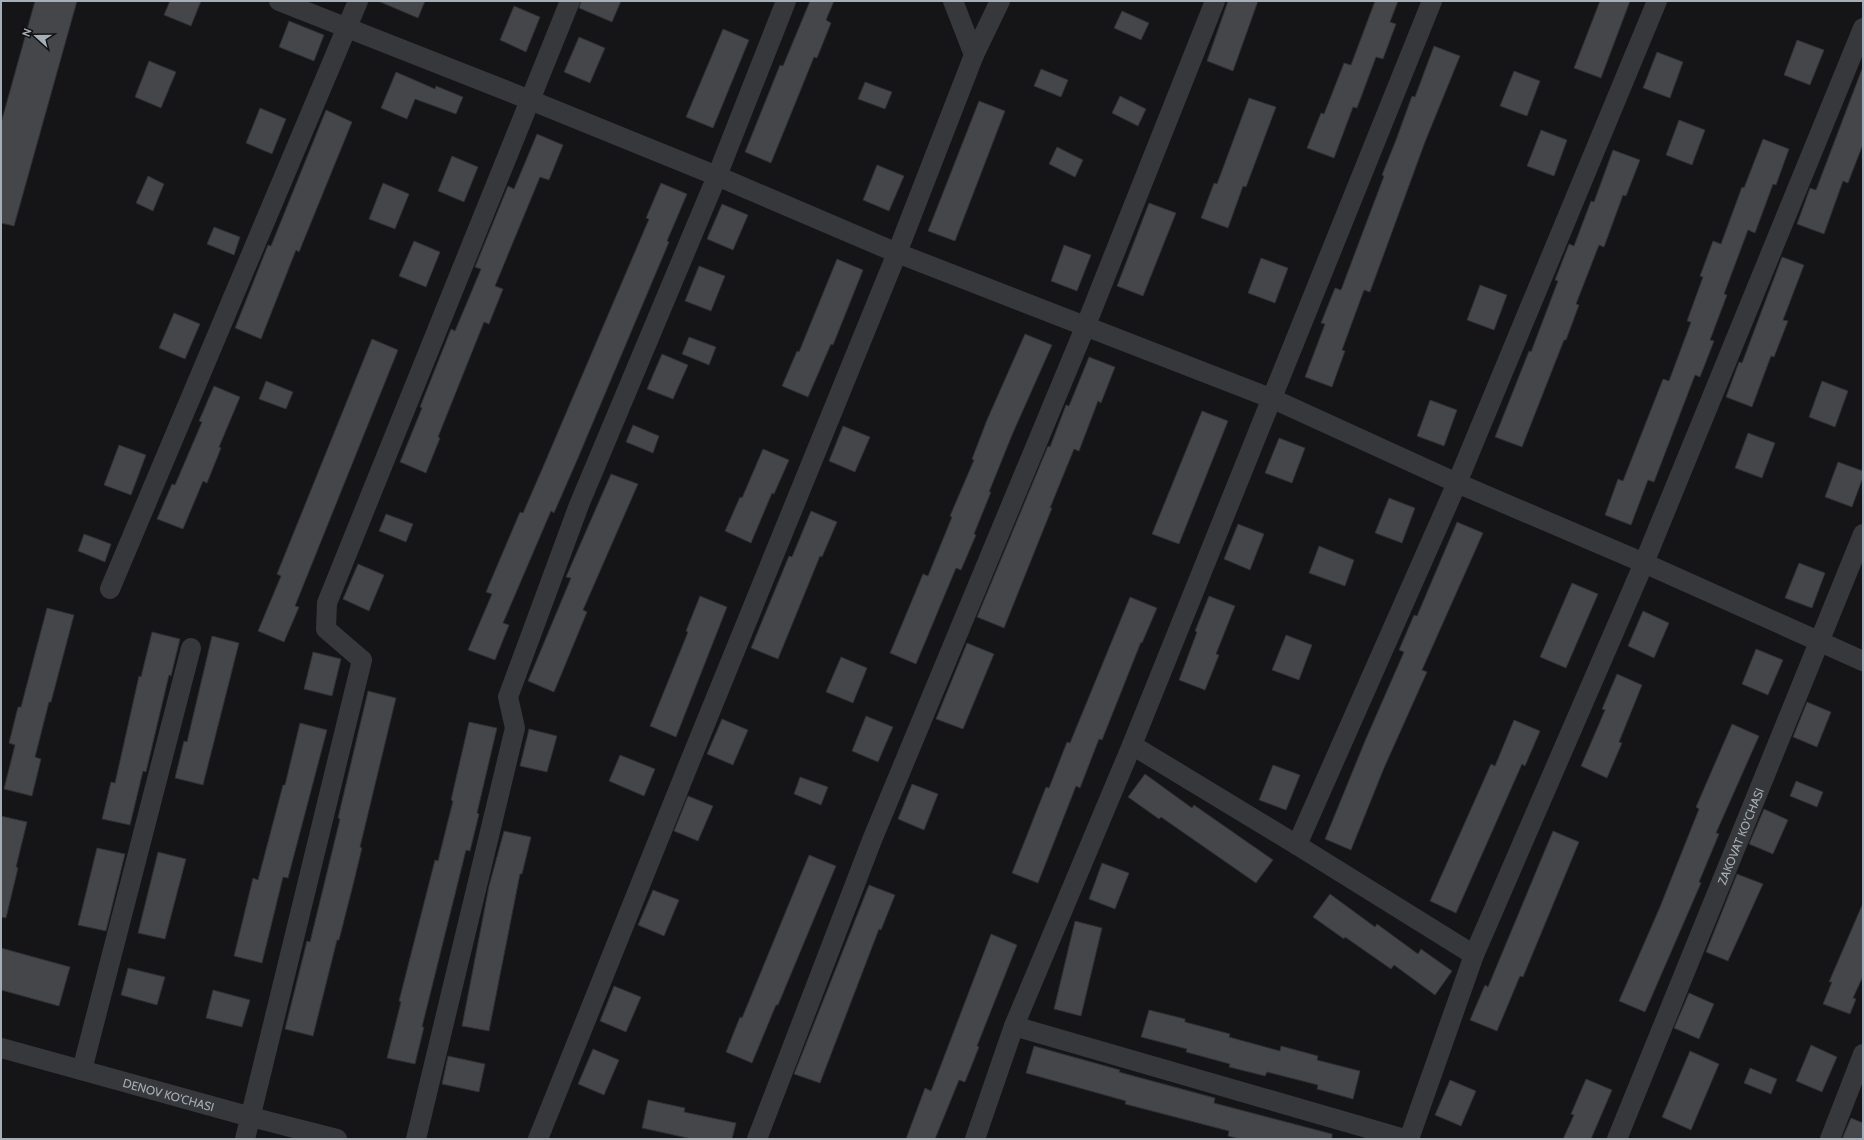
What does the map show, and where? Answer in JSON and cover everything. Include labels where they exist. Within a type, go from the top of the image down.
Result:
[{"type":"street","points":[[279,1],[717,176],[897,253],[1086,325],[1272,399],[1457,483],[1644,563],[1863,661]]},
{"type":"street","points":[[110,589],[358,1]]},
{"type":"street","points":[[245,1139],[362,660],[326,628],[327,603],[570,1]]},
{"type":"street","points":[[416,1139],[515,728],[508,697],[579,505],[717,176],[786,1]]},
{"type":"street","points":[[953,1],[974,55]]},
{"type":"street","points":[[538,1139],[897,253],[974,55],[1000,1]]},
{"type":"street","points":[[757,1139],[872,840],[1086,325],[1215,1]]},
{"type":"street","points":[[975,1139],[1014,1026],[1132,746],[1432,1]]},
{"type":"street","points":[[1297,845],[1457,483],[1657,1]]},
{"type":"street","points":[[1409,1139],[1474,956],[1644,563],[1863,28]]},
{"type":"street","name":"ZAKOVAT KO'CHASI","points":[[1616,1139],[1818,641],[1863,534]]},
{"type":"street","points":[[82,1070],[191,648]]},
{"type":"street","points":[[1132,746],[1297,845],[1474,956]]},
{"type":"street","points":[[1014,1026],[1405,1139]]},
{"type":"street","name":"DENOV KO'CHASI","points":[[1,1048],[251,1118],[337,1139]]},
{"type":"street","points":[[1830,1139],[1863,1054]]},
{"type":"building","points":[[35,1],[77,1],[14,226],[1,223],[1,123]]},
{"type":"building","points":[[170,1],[201,1],[191,26],[164,15]]},
{"type":"building","points":[[378,1],[425,1],[418,18]]},
{"type":"building","points":[[581,1],[621,1],[612,22],[579,8]]},
{"type":"building","points":[[810,1],[834,1],[826,20],[831,23],[817,58],[814,57],[771,163],[745,152],[780,65],[783,66]]},
{"type":"building","points":[[1228,1],[1258,1],[1233,71],[1207,61]]},
{"type":"building","points":[[1375,1],[1398,1],[1390,22],[1396,24],[1383,59],[1376,57],[1357,108],[1353,107],[1334,158],[1307,148],[1321,113],[1324,114],[1344,63],[1351,65]]},
{"type":"building","points":[[1600,1],[1630,1],[1601,78],[1574,68]]},
{"type":"building","points":[[514,6],[540,17],[526,52],[500,40]]},
{"type":"building","points":[[1122,11],[1149,23],[1141,40],[1114,28]]},
{"type":"building","points":[[289,21],[324,35],[314,61],[279,47]]},
{"type":"building","points":[[723,29],[749,40],[713,128],[686,117]]},
{"type":"building","points":[[579,37],[605,48],[590,83],[564,72]]},
{"type":"building","points":[[1797,40],[1824,50],[1810,85],[1784,75]]},
{"type":"building","points":[[1434,46],[1460,56],[1425,142],[1370,292],[1364,290],[1342,350],[1345,351],[1332,387],[1305,377],[1325,324],[1321,323],[1335,288],[1341,290],[1384,176],[1382,175],[1412,96],[1415,97]]},
{"type":"building","points":[[1657,52],[1683,62],[1670,98],[1643,88]]},
{"type":"building","points":[[149,61],[176,72],[161,108],[135,97]]},
{"type":"building","points":[[1041,69],[1068,80],[1061,97],[1034,86]]},
{"type":"building","points":[[1862,69],[1863,144],[1848,183],[1843,181],[1824,234],[1797,224],[1810,188],[1816,190]]},
{"type":"building","points":[[1514,71],[1540,81],[1527,116],[1500,106]]},
{"type":"building","points":[[396,72],[435,89],[436,86],[463,97],[456,114],[415,99],[407,119],[381,108]]},
{"type":"building","points":[[865,82],[892,92],[885,109],[858,99]]},
{"type":"building","points":[[1120,96],[1146,109],[1138,126],[1112,113]]},
{"type":"building","points":[[1249,98],[1276,107],[1246,187],[1243,186],[1228,228],[1201,218],[1214,183],[1217,184]]},
{"type":"building","points":[[979,101],[1005,111],[955,241],[928,231]]},
{"type":"building","points":[[260,108],[286,119],[272,154],[246,143]]},
{"type":"building","points":[[326,110],[352,122],[299,252],[296,250],[261,339],[235,328],[268,245],[271,246]]},
{"type":"building","points":[[1679,120],[1705,130],[1692,165],[1666,155]]},
{"type":"building","points":[[1541,130],[1567,140],[1554,176],[1527,166]]},
{"type":"building","points":[[537,134],[563,145],[549,180],[540,177],[495,286],[503,289],[489,324],[484,322],[438,437],[440,438],[426,473],[400,462],[422,408],[420,407],[451,329],[455,331],[481,269],[475,267],[508,186],[514,189]]},
{"type":"building","points":[[1763,139],[1789,149],[1776,185],[1773,184],[1755,233],[1748,230],[1724,294],[1727,295],[1710,340],[1714,341],[1700,377],[1695,375],[1654,482],[1648,480],[1631,525],[1605,515],[1618,479],[1623,481],[1663,379],[1669,381],[1691,322],[1687,321],[1703,277],[1700,276],[1713,241],[1721,244],[1742,187],[1744,188]]},
{"type":"building","points":[[1057,147],[1083,160],[1075,177],[1049,164]]},
{"type":"building","points":[[1613,150],[1640,160],[1626,196],[1623,195],[1604,247],[1599,245],[1576,304],[1579,305],[1566,340],[1564,340],[1522,447],[1495,437],[1529,351],[1531,352],[1558,281],[1555,280],[1569,244],[1574,246],[1591,201],[1594,202]]},
{"type":"building","points":[[452,156],[478,167],[464,202],[438,191]]},
{"type":"building","points":[[877,165],[904,176],[889,211],[863,200]]},
{"type":"building","points":[[148,176],[164,184],[153,211],[136,203]]},
{"type":"building","points":[[383,183],[409,194],[395,229],[369,219]]},
{"type":"building","points":[[661,183],[687,194],[667,241],[669,242],[578,458],[554,513],[551,511],[503,623],[509,625],[495,660],[468,650],[492,594],[486,592],[520,512],[523,513],[543,467],[649,219],[646,218]]},
{"type":"building","points":[[1149,203],[1176,213],[1143,296],[1117,286]]},
{"type":"building","points":[[722,204],[748,215],[733,250],[707,239]]},
{"type":"building","points":[[214,227],[240,237],[234,255],[207,244]]},
{"type":"building","points":[[414,241],[440,252],[426,287],[399,276]]},
{"type":"building","points":[[1064,245],[1091,255],[1077,291],[1051,281]]},
{"type":"building","points":[[1782,257],[1804,265],[1783,320],[1788,321],[1774,357],[1771,356],[1752,407],[1726,397],[1739,362],[1742,363]]},
{"type":"building","points":[[1261,258],[1288,268],[1275,303],[1248,293]]},
{"type":"building","points":[[837,259],[863,270],[833,345],[831,344],[808,397],[782,386],[797,351],[799,352]]},
{"type":"building","points":[[699,266],[725,276],[711,311],[685,301]]},
{"type":"building","points":[[1480,285],[1507,295],[1494,330],[1467,320]]},
{"type":"building","points":[[174,313],[200,324],[185,359],[159,348]]},
{"type":"building","points":[[1025,334],[1052,345],[1012,435],[989,492],[991,492],[974,534],[976,535],[961,570],[956,568],[916,664],[890,653],[923,574],[928,576],[952,517],[950,516],[974,460],[972,459],[987,420]]},
{"type":"building","points":[[689,337],[716,347],[709,365],[682,354]]},
{"type":"building","points":[[372,339],[398,350],[295,606],[299,607],[284,642],[258,631],[281,576],[277,574]]},
{"type":"building","points":[[662,354],[688,365],[673,399],[647,389]]},
{"type":"building","points":[[1089,357],[1115,367],[1101,403],[1098,401],[1079,451],[1074,449],[1004,628],[977,617],[1048,446],[1050,447],[1066,405],[1069,406]]},
{"type":"building","points":[[266,381],[293,392],[286,409],[259,399]]},
{"type":"building","points":[[1822,381],[1848,391],[1835,427],[1809,417]]},
{"type":"building","points":[[214,386],[240,397],[219,447],[221,448],[207,483],[203,481],[183,529],[157,519],[172,484],[175,485],[202,422],[199,421]]},
{"type":"building","points":[[1430,400],[1457,410],[1444,446],[1417,436]]},
{"type":"building","points":[[1202,411],[1228,421],[1179,544],[1152,534]]},
{"type":"building","points":[[633,425],[659,436],[653,453],[626,442]]},
{"type":"building","points":[[843,426],[870,437],[855,472],[829,461]]},
{"type":"building","points":[[1748,433],[1775,443],[1762,478],[1735,468]]},
{"type":"building","points":[[1279,438],[1305,448],[1292,483],[1265,473]]},
{"type":"building","points":[[119,445],[146,455],[131,495],[104,485]]},
{"type":"building","points":[[763,449],[789,460],[774,494],[772,493],[751,543],[725,531],[740,497],[742,498]]},
{"type":"building","points":[[1838,462],[1863,471],[1863,477],[1852,507],[1825,497]]},
{"type":"building","points":[[611,474],[638,484],[583,610],[587,612],[554,692],[528,681],[571,578],[566,577]]},
{"type":"building","points":[[1389,498],[1415,508],[1402,543],[1375,533]]},
{"type":"building","points":[[811,511],[837,522],[822,557],[820,556],[778,659],[751,648],[789,556],[792,557]]},
{"type":"building","points":[[386,514],[413,524],[406,542],[379,531]]},
{"type":"building","points":[[1457,522],[1483,533],[1422,670],[1427,672],[1384,768],[1351,850],[1325,839],[1365,741],[1404,652],[1399,650],[1414,615],[1417,616]]},
{"type":"building","points":[[1238,524],[1264,534],[1250,570],[1224,559]]},
{"type":"building","points":[[84,534],[111,544],[105,562],[78,551]]},
{"type":"building","points":[[1319,546],[1354,560],[1345,586],[1309,573]]},
{"type":"building","points":[[1799,563],[1825,573],[1812,608],[1785,598]]},
{"type":"building","points":[[358,564],[384,575],[369,611],[343,599]]},
{"type":"building","points":[[1572,583],[1598,594],[1566,668],[1540,657]]},
{"type":"building","points":[[700,596],[727,607],[676,737],[650,726],[688,632],[686,631]]},
{"type":"building","points":[[1209,596],[1235,606],[1216,654],[1219,655],[1205,690],[1179,680],[1197,632],[1195,631]]},
{"type":"building","points":[[1130,597],[1157,608],[1142,643],[1141,642],[1102,740],[1099,739],[1080,788],[1076,786],[1038,883],[1012,873],[1046,787],[1049,788],[1067,742],[1070,743]]},
{"type":"building","points":[[47,608],[74,615],[35,757],[41,759],[32,796],[4,789],[15,745],[9,743],[18,707],[21,707]]},
{"type":"building","points":[[1643,611],[1669,623],[1654,658],[1628,646]]},
{"type":"building","points":[[152,632],[180,639],[171,676],[169,675],[146,772],[143,771],[130,825],[102,819],[111,782],[115,783],[139,676],[141,677]]},
{"type":"building","points":[[1286,635],[1312,645],[1299,680],[1272,670]]},
{"type":"building","points":[[212,636],[239,643],[203,785],[175,778],[184,741],[187,742]]},
{"type":"building","points":[[967,643],[994,654],[963,729],[936,719]]},
{"type":"building","points":[[1756,649],[1783,660],[1768,695],[1742,684]]},
{"type":"building","points":[[313,652],[341,659],[332,696],[304,689]]},
{"type":"building","points":[[841,657],[867,668],[853,703],[826,692]]},
{"type":"building","points":[[1617,674],[1642,685],[1619,742],[1622,743],[1607,778],[1581,766],[1605,710],[1602,709]]},
{"type":"building","points":[[368,691],[396,698],[360,847],[362,848],[353,885],[339,940],[337,940],[313,1036],[285,1029],[307,941],[310,942],[340,819],[338,818]]},
{"type":"building","points":[[1807,702],[1831,712],[1817,747],[1793,737]]},
{"type":"building","points":[[866,716],[893,727],[878,762],[852,751]]},
{"type":"building","points":[[722,719],[748,730],[733,765],[707,754]]},
{"type":"building","points":[[1514,720],[1540,731],[1525,766],[1522,764],[1456,913],[1430,901],[1491,764],[1495,766]]},
{"type":"building","points":[[469,722],[497,728],[477,813],[479,814],[470,851],[466,850],[422,1027],[424,1027],[415,1064],[387,1058],[401,1002],[399,1001],[435,860],[438,861],[453,801],[451,800]]},
{"type":"building","points":[[300,723],[327,730],[288,878],[283,877],[262,963],[234,956],[253,878],[258,880],[283,785],[285,785]]},
{"type":"building","points":[[1732,724],[1759,736],[1716,833],[1719,834],[1699,882],[1701,883],[1645,1012],[1619,1001],[1660,907],[1699,809],[1696,807]]},
{"type":"building","points":[[529,729],[557,736],[547,772],[520,766]]},
{"type":"building","points":[[620,755],[655,769],[644,796],[609,781]]},
{"type":"building","points":[[1273,765],[1300,775],[1286,810],[1259,800]]},
{"type":"building","points":[[1145,774],[1192,808],[1194,805],[1273,860],[1256,883],[1161,817],[1159,819],[1128,797]]},
{"type":"building","points":[[800,777],[828,787],[821,805],[794,794]]},
{"type":"building","points":[[1796,781],[1823,792],[1817,807],[1790,796]]},
{"type":"building","points":[[912,784],[938,794],[924,830],[898,819]]},
{"type":"building","points":[[688,796],[713,806],[698,841],[674,831]]},
{"type":"building","points":[[1764,809],[1788,820],[1773,854],[1749,844]]},
{"type":"building","points":[[1,816],[27,822],[6,918],[1,917]]},
{"type":"building","points":[[504,831],[531,837],[522,874],[520,874],[489,1031],[462,1026],[489,886]]},
{"type":"building","points":[[1553,831],[1579,842],[1523,977],[1520,976],[1497,1031],[1470,1020],[1485,985],[1488,987]]},
{"type":"building","points":[[97,848],[125,854],[106,931],[78,925]]},
{"type":"building","points":[[158,852],[186,859],[165,939],[138,933]]},
{"type":"building","points":[[809,855],[836,866],[752,1063],[726,1052],[740,1017],[742,1018]]},
{"type":"building","points":[[1102,863],[1129,873],[1115,909],[1089,899]]},
{"type":"building","points":[[1737,874],[1763,884],[1728,961],[1706,952]]},
{"type":"building","points":[[869,885],[895,895],[881,930],[879,929],[820,1083],[794,1074]]},
{"type":"building","points":[[653,890],[679,900],[664,936],[638,925]]},
{"type":"building","points":[[1330,894],[1375,927],[1377,924],[1418,954],[1421,949],[1452,971],[1435,995],[1394,965],[1391,969],[1313,917]]},
{"type":"building","points":[[1863,903],[1863,976],[1853,998],[1856,999],[1850,1014],[1823,1004],[1832,982],[1829,982]]},
{"type":"building","points":[[1075,921],[1102,928],[1081,1016],[1054,1009]]},
{"type":"building","points":[[991,934],[1017,945],[977,1046],[979,1047],[965,1082],[959,1080],[935,1139],[906,1139],[925,1088],[931,1091]]},
{"type":"building","points":[[1,948],[70,967],[59,1006],[1,990]]},
{"type":"building","points":[[128,968],[165,977],[157,1005],[121,995]]},
{"type":"building","points":[[614,986],[641,997],[626,1032],[600,1021]]},
{"type":"building","points":[[213,990],[250,1000],[242,1027],[206,1018]]},
{"type":"building","points":[[1689,993],[1714,1004],[1699,1039],[1674,1028]]},
{"type":"building","points":[[1149,1010],[1185,1019],[1185,1022],[1230,1034],[1229,1037],[1280,1051],[1281,1046],[1318,1056],[1317,1060],[1360,1071],[1353,1099],[1317,1089],[1318,1085],[1267,1072],[1265,1076],[1229,1067],[1230,1064],[1186,1052],[1187,1049],[1141,1037]]},
{"type":"building","points":[[1811,1045],[1837,1057],[1822,1092],[1796,1081]]},
{"type":"building","points":[[1034,1046],[1120,1070],[1119,1072],[1215,1098],[1214,1103],[1332,1134],[1332,1139],[1240,1139],[1228,1136],[1229,1131],[1125,1104],[1126,1101],[1026,1073]]},
{"type":"building","points":[[593,1049],[619,1060],[604,1095],[578,1084]]},
{"type":"building","points":[[1690,1051],[1719,1064],[1691,1130],[1662,1117]]},
{"type":"building","points":[[448,1056],[485,1064],[479,1092],[442,1084]]},
{"type":"building","points":[[1750,1068],[1777,1079],[1771,1094],[1744,1083]]},
{"type":"building","points":[[1586,1079],[1612,1090],[1591,1139],[1563,1139],[1574,1115],[1571,1114]]},
{"type":"building","points":[[1450,1080],[1476,1091],[1461,1126],[1435,1115]]},
{"type":"building","points":[[648,1100],[685,1108],[684,1112],[736,1123],[732,1139],[692,1139],[642,1128]]},
{"type":"building","points":[[1851,1118],[1863,1123],[1863,1139],[1842,1139]]}]
